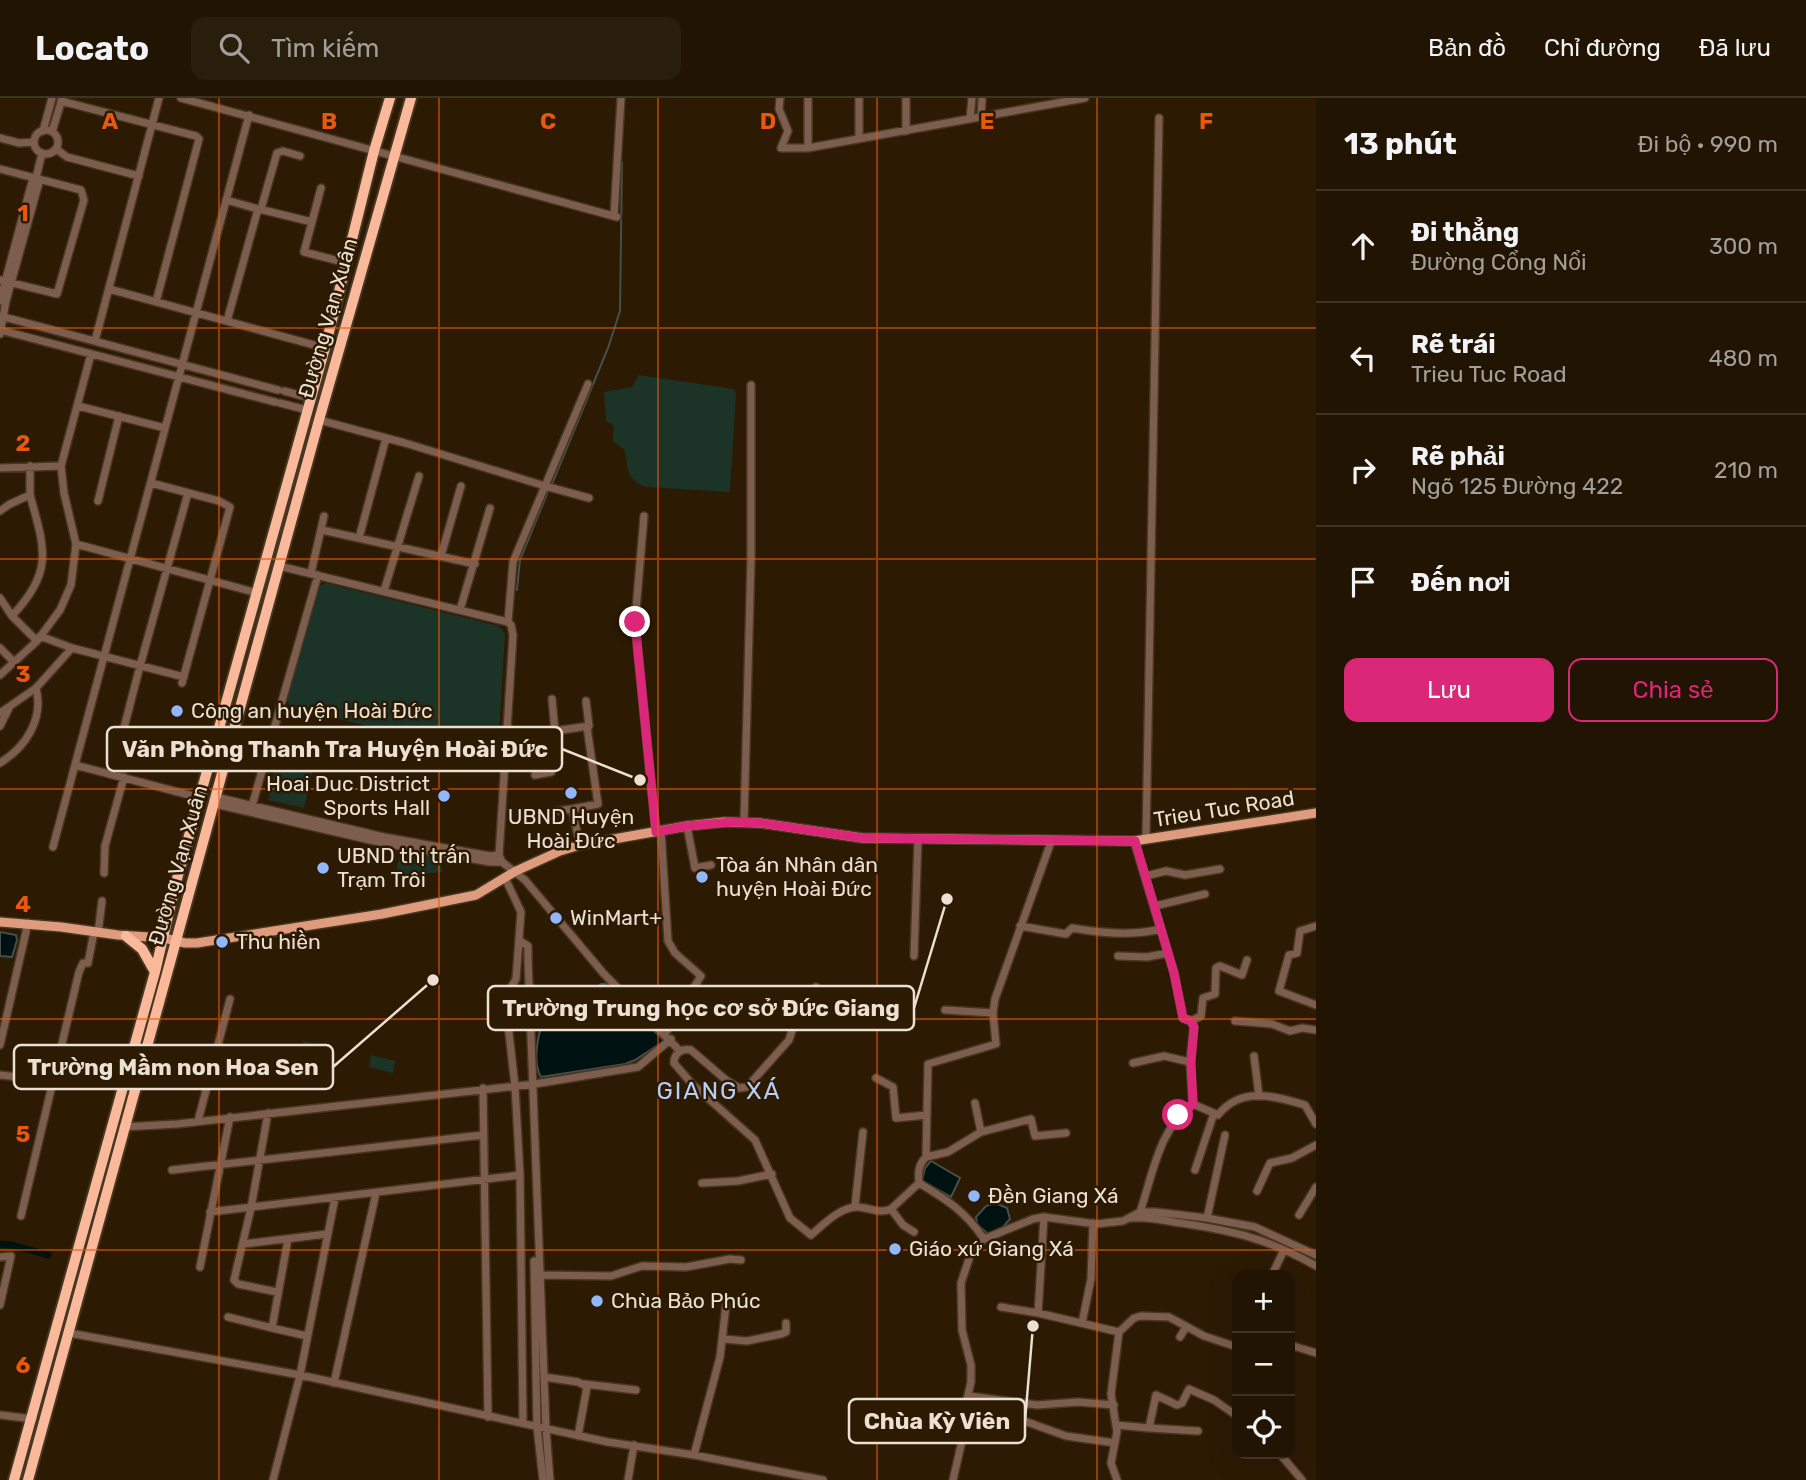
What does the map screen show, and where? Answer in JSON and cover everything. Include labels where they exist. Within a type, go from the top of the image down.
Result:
[{"type":"highway","name":"Đường Vạn Xuân","points":[[14,1480],[33,1419],[155,972],[175,886],[325,348],[374,151],[390,98]]},
{"type":"highway","name":"Đường Vạn Xuân","points":[[28,1480],[123,1127],[411,98]]},
{"type":"highway","points":[[233,681],[247,684]]},
{"type":"highway","points":[[126,936],[142,949],[155,972]]},
{"type":"highway","points":[[82,1233],[94,1237]]},
{"type":"main road","name":"Trieu Tuc Road","points":[[0,922],[197,943],[382,914],[476,895],[516,871],[580,845],[724,822],[744,822],[862,838],[1135,841],[1316,813]]},
{"type":"street","points":[[43,131],[52,98]]},
{"type":"street","points":[[95,341],[159,98]]},
{"type":"street","points":[[181,98],[615,217],[621,98]]},
{"type":"street","points":[[780,98],[779,109],[788,131],[781,148],[808,148],[981,118],[1044,102],[1085,98]]},
{"type":"street","points":[[808,98],[808,148]]},
{"type":"street","points":[[859,98],[859,139]]},
{"type":"street","points":[[906,98],[906,131]]},
{"type":"street","points":[[970,119],[972,98]]},
{"type":"street","points":[[981,118],[982,98]]},
{"type":"street","points":[[52,132],[62,99],[200,139],[156,302]]},
{"type":"street","points":[[53,847],[249,115]]},
{"type":"street","points":[[1146,839],[1158,118]]},
{"type":"street","points":[[43,131],[52,132],[58,141],[56,149],[49,153],[37,150],[34,142],[37,134],[43,131]]},
{"type":"street","points":[[0,138],[19,143],[34,142]]},
{"type":"street","points":[[56,149],[79,161],[139,176]]},
{"type":"street","points":[[0,301],[42,153]]},
{"type":"street","points":[[227,321],[277,153],[300,156]]},
{"type":"street","points":[[0,169],[81,190],[84,195],[60,291],[53,294],[5,282]]},
{"type":"street","points":[[321,188],[304,251],[347,263]]},
{"type":"street","points":[[226,200],[312,222]]},
{"type":"street","points":[[5,282],[0,331],[307,410]]},
{"type":"street","points":[[110,289],[325,348]]},
{"type":"street","points":[[2,316],[310,398]]},
{"type":"street","points":[[0,675],[39,639],[67,598],[74,572],[76,544],[64,493],[61,466],[92,354]]},
{"type":"street","points":[[500,858],[513,635],[508,622],[513,562],[588,384]]},
{"type":"street","points":[[744,822],[751,558],[751,385]]},
{"type":"street","points":[[78,406],[165,428]]},
{"type":"street","points":[[98,501],[119,416]]},
{"type":"street","points":[[319,420],[589,498]]},
{"type":"street","points":[[359,538],[386,438]]},
{"type":"street","points":[[12,616],[35,587],[43,562],[41,536],[30,495],[30,466]]},
{"type":"street","points":[[0,468],[61,466]]},
{"type":"street","points":[[384,591],[419,476]]},
{"type":"street","points":[[0,598],[12,616],[39,639],[183,680],[230,508],[219,501],[151,483]]},
{"type":"street","points":[[441,556],[461,486]]},
{"type":"street","points":[[112,774],[188,493]]},
{"type":"street","points":[[0,512],[9,504],[30,495]]},
{"type":"street","points":[[460,610],[490,508]]},
{"type":"street","points":[[252,806],[315,574],[324,516]]},
{"type":"street","points":[[123,1127],[534,1084],[638,1067],[668,1037],[701,976],[675,953],[668,941],[635,622],[643,516]]},
{"type":"street","points":[[322,530],[475,564]]},
{"type":"street","points":[[76,544],[257,593]]},
{"type":"street","points":[[279,566],[508,622]]},
{"type":"street","points":[[0,648],[15,663]]},
{"type":"street","points":[[0,713],[36,688],[72,648]]},
{"type":"street","points":[[0,763],[16,751],[31,732],[39,706],[36,688]]},
{"type":"street","points":[[552,699],[555,731]]},
{"type":"street","points":[[558,811],[598,804],[586,727],[589,726],[586,701]]},
{"type":"street","points":[[0,726],[9,707]]},
{"type":"street","points":[[535,775],[551,772],[548,732],[586,727]]},
{"type":"street","points":[[122,740],[166,751]]},
{"type":"street","points":[[75,765],[201,799]]},
{"type":"street","points":[[104,873],[105,846],[124,777]]},
{"type":"street","points":[[216,801],[383,843],[490,862],[500,858]]},
{"type":"street","points":[[216,801],[252,806],[384,836],[500,858],[516,871],[604,974],[681,1051]]},
{"type":"street","points":[[572,809],[580,845]]},
{"type":"street","points":[[687,826],[695,869],[711,865]]},
{"type":"street","points":[[914,956],[918,839]]},
{"type":"street","points":[[1135,841],[1168,953],[1183,1018],[1191,1021],[1194,1027],[1191,1062],[1193,1104]]},
{"type":"street","points":[[926,1157],[928,1064],[996,1044],[993,1013],[1001,978],[1051,842]]},
{"type":"street","points":[[1146,876],[1166,871],[1185,875],[1220,869]]},
{"type":"street","points":[[505,878],[521,912],[516,979],[505,998],[520,1175],[523,1423]]},
{"type":"street","points":[[1155,906],[1205,894]]},
{"type":"street","points":[[21,1216],[79,972],[83,963],[88,963],[102,901]]},
{"type":"street","points":[[0,1045],[28,923]]},
{"type":"street","points":[[1020,926],[1066,934],[1072,928],[1091,932],[1136,933],[1161,929]]},
{"type":"street","points":[[1316,926],[1300,931],[1297,953],[1289,955],[1279,991],[1316,1005]]},
{"type":"street","points":[[520,941],[528,946],[550,1480]]},
{"type":"street","points":[[1118,956],[1157,956],[1168,953]]},
{"type":"street","points":[[1191,1021],[1201,1016],[1203,998],[1215,994],[1216,968],[1242,975],[1247,960]]},
{"type":"street","points":[[516,979],[529,978]]},
{"type":"street","points":[[816,987],[796,1018],[789,1040],[747,1087],[739,1088],[726,1080],[691,1050],[685,1049],[674,1058],[676,1066],[692,1084],[755,1140],[790,1218],[811,1235],[833,1216],[855,1206],[886,1212],[919,1183]]},
{"type":"street","points":[[198,1121],[230,999]]},
{"type":"street","points":[[945,1010],[993,1013]]},
{"type":"street","points":[[1235,1021],[1272,1024],[1290,1031],[1302,1028],[1316,1030]]},
{"type":"street","points":[[146,1048],[189,1052],[265,1073]]},
{"type":"street","points":[[1133,1063],[1164,1056],[1191,1062]]},
{"type":"street","points":[[1254,1056],[1259,1096]]},
{"type":"street","points":[[0,1075],[54,1081]]},
{"type":"street","points":[[876,1078],[893,1087],[896,1118],[927,1115]]},
{"type":"street","points":[[483,1088],[488,1418]]},
{"type":"street","points":[[1193,1104],[1218,1115],[1225,1107],[1245,1096],[1270,1095],[1305,1105],[1315,1120]]},
{"type":"street","points":[[975,1103],[981,1132]]},
{"type":"street","points":[[1131,1218],[1140,1212],[1165,1136],[1178,1115],[1193,1104]]},
{"type":"street","points":[[1315,1120],[1316,1110]]},
{"type":"street","points":[[268,1113],[235,1282],[278,1292]]},
{"type":"street","points":[[1195,1170],[1214,1113]]},
{"type":"street","points":[[200,1267],[230,1117]]},
{"type":"street","points":[[919,1183],[918,1171],[926,1157],[948,1152],[981,1132],[1031,1119],[1035,1136],[1066,1133]]},
{"type":"street","points":[[855,1206],[863,1132]]},
{"type":"street","points":[[172,1170],[483,1135]]},
{"type":"street","points":[[1208,1218],[1225,1135]]},
{"type":"street","points":[[1257,1191],[1270,1163],[1292,1158],[1316,1144]]},
{"type":"street","points":[[702,1183],[738,1181],[772,1174]]},
{"type":"street","points":[[210,1212],[520,1175]]},
{"type":"street","points":[[919,1183],[954,1204],[984,1239]]},
{"type":"street","points":[[1299,1215],[1316,1187]]},
{"type":"street","points":[[334,1383],[376,1193]]},
{"type":"street","points":[[273,1480],[300,1375],[335,1198]]},
{"type":"street","points":[[891,1209],[903,1224],[914,1232]]},
{"type":"street","points":[[1140,1212],[1208,1218],[1255,1227],[1316,1255]]},
{"type":"street","points":[[1038,1313],[1044,1217]]},
{"type":"street","points":[[953,1480],[969,1396],[971,1365],[962,1330],[961,1283],[972,1250],[984,1239],[1044,1217],[1093,1223],[1151,1218],[1235,1232],[1269,1242],[1316,1266]]},
{"type":"street","points":[[1082,1323],[1091,1279],[1093,1223]]},
{"type":"street","points":[[243,1244],[327,1234]]},
{"type":"street","points":[[272,1328],[288,1239]]},
{"type":"street","points":[[1274,1270],[1284,1250]]},
{"type":"street","points":[[0,1257],[11,1256],[0,1305]]},
{"type":"street","points":[[541,1275],[611,1276],[642,1266],[686,1267],[730,1259],[741,1260]]},
{"type":"street","points":[[534,1261],[537,1427],[543,1480]]},
{"type":"street","points":[[694,1455],[720,1357],[726,1306]]},
{"type":"street","points":[[1001,1307],[1119,1332]]},
{"type":"street","points":[[228,1317],[307,1336]]},
{"type":"street","points":[[1117,1480],[1111,1463],[1116,1426],[1111,1394],[1119,1332],[1134,1318],[1169,1317],[1204,1336],[1232,1345]]},
{"type":"street","points":[[723,1339],[747,1341],[781,1334],[786,1332],[786,1323]]},
{"type":"street","points":[[1180,1337],[1186,1326]]},
{"type":"street","points":[[69,1333],[300,1375],[578,1436],[821,1480]]},
{"type":"street","points":[[1295,1347],[1316,1353]]},
{"type":"street","points":[[544,1377],[636,1391]]},
{"type":"street","points":[[578,1436],[587,1390],[584,1384]]},
{"type":"street","points":[[1149,1428],[1156,1395],[1177,1405],[1182,1403],[1189,1389],[1213,1399],[1232,1412]]},
{"type":"street","points":[[969,1396],[1037,1405],[1078,1402],[1114,1405]]},
{"type":"street","points":[[994,1410],[1066,1436],[1115,1443]]},
{"type":"street","points":[[0,1415],[33,1419]]},
{"type":"street","points":[[1116,1426],[1198,1431]]},
{"type":"street","points":[[628,1480],[634,1445]]},
{"type":"street","points":[[1284,1459],[1302,1480]]},
{"type":"green space","points":[[639,375],[734,389],[736,394],[730,492],[647,487],[634,480],[627,467],[624,449],[613,442],[614,426],[606,421],[604,392],[632,387]]},
{"type":"green space","points":[[326,583],[499,626],[505,633],[498,750],[493,756],[292,708],[287,701],[318,587]]},
{"type":"green space","points":[[279,752],[315,761],[304,808],[268,800]]},
{"type":"green space","points":[[401,849],[440,859],[442,872],[401,876],[401,879],[394,880]]},
{"type":"green space","points":[[303,1041],[316,1044],[312,1059],[300,1056]]},
{"type":"green space","points":[[371,1055],[395,1061],[393,1073],[369,1067]]},
{"type":"shaded area","points":[[0,932],[16,935],[12,957],[0,956]]},
{"type":"shaded area","points":[[601,984],[614,990],[664,1041],[625,1064],[541,1077],[536,1059],[542,1025],[564,1013]]},
{"type":"shaded area","points":[[931,1161],[960,1178],[951,1197],[922,1181],[925,1168]]},
{"type":"shaded area","points":[[995,1203],[1007,1208],[1010,1219],[1003,1227],[988,1234],[977,1224],[976,1217],[986,1206]]},
{"type":"waterway","points":[[552,484],[608,348],[620,311],[622,162]]},
{"type":"waterway","points":[[517,590],[520,560],[549,489]]},
{"type":"waterway","points":[[0,1244],[48,1255]]},
{"type":"place","name":"Công an huyện Hoài Đức","points":[[177,711]]},
{"type":"place","name":"Văn Phòng Thanh Tra Huyện Hoài Đức","points":[[640,780]]},
{"type":"place","name":"UBND Huyện Hoài Đức","points":[[571,793]]},
{"type":"place","name":"Hoai Duc District Sports Hall","points":[[444,796]]},
{"type":"place","name":"UBND thị trấn Trạm Trôi","points":[[323,868]]},
{"type":"place","name":"Tòa án Nhân dân huyện Hoài Đức","points":[[702,877]]},
{"type":"place","name":"Trường Trung học cơ sở Đức Giang","points":[[947,899]]},
{"type":"place","name":"WinMart+","points":[[556,918]]},
{"type":"place","name":"Thu hiền","points":[[222,942]]},
{"type":"place","name":"Trường Mầm non Hoa Sen","points":[[433,980]]},
{"type":"place","name":"Đền Giang Xá","points":[[974,1196]]},
{"type":"place","name":"Giáo xứ Giang Xá","points":[[895,1249]]},
{"type":"place","name":"Chùa Bảo Phúc","points":[[597,1301]]},
{"type":"place","name":"Chùa Kỳ Viên","points":[[1033,1326]]},
{"type":"district","name":"GIANG XÁ","points":[[719,1091]]},
{"type":"route","points":[[635,622],[656,832],[733,822],[760,823],[862,838],[1135,841],[1174,973],[1183,1018],[1191,1021],[1194,1027],[1191,1062],[1193,1104],[1178,1115]]}]
